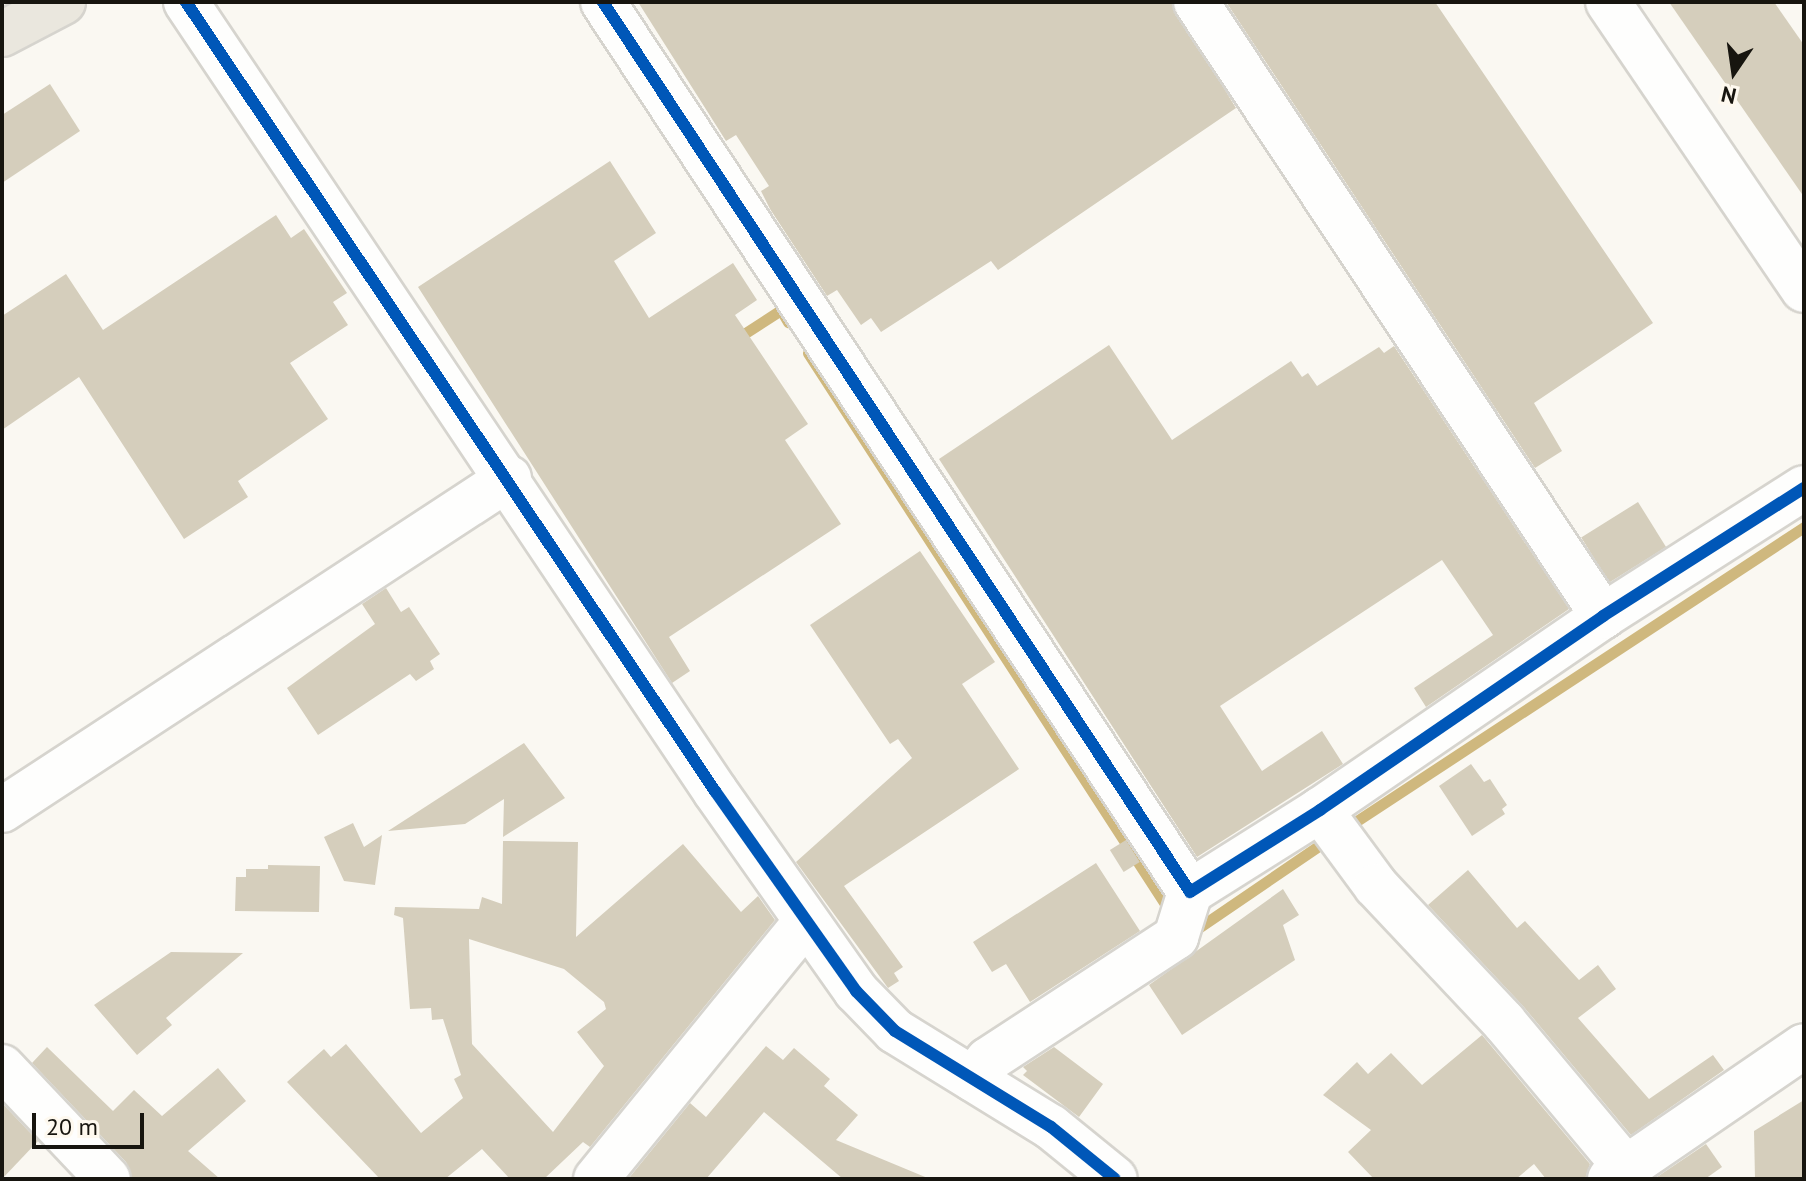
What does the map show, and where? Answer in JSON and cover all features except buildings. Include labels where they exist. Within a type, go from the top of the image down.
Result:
[{"type":"main road","points":[[2,34],[63,2]]},
{"type":"street","points":[[186,2],[515,486],[805,923],[856,991],[895,1031],[1051,1127],[1115,1179]]},
{"type":"street","points":[[603,2],[1183,913]]},
{"type":"street","points":[[1196,2],[1603,616]]},
{"type":"street","points":[[1608,2],[1804,290]]},
{"type":"street","points":[[2,810],[515,486]]},
{"type":"street","points":[[973,1079],[988,1060],[1183,913],[1331,826],[1603,616],[1804,488]]},
{"type":"street","points":[[1331,826],[1618,1173],[1804,1046]]},
{"type":"street","points":[[596,1179],[805,923]]},
{"type":"street","points":[[2,1067],[108,1179]]},
{"type":"waterway","points":[[736,339],[781,310],[788,322]]},
{"type":"waterway","points":[[808,353],[1171,913]]},
{"type":"waterway","points":[[1343,830],[1804,527]]},
{"type":"waterway","points":[[1191,933],[1329,839]]},
{"type":"cycle path","points":[[186,2],[715,791],[856,991],[895,1031],[1051,1127],[1115,1179]]},
{"type":"cycle path","points":[[603,2],[1190,892],[1320,810],[1603,616],[1804,488]]}]
